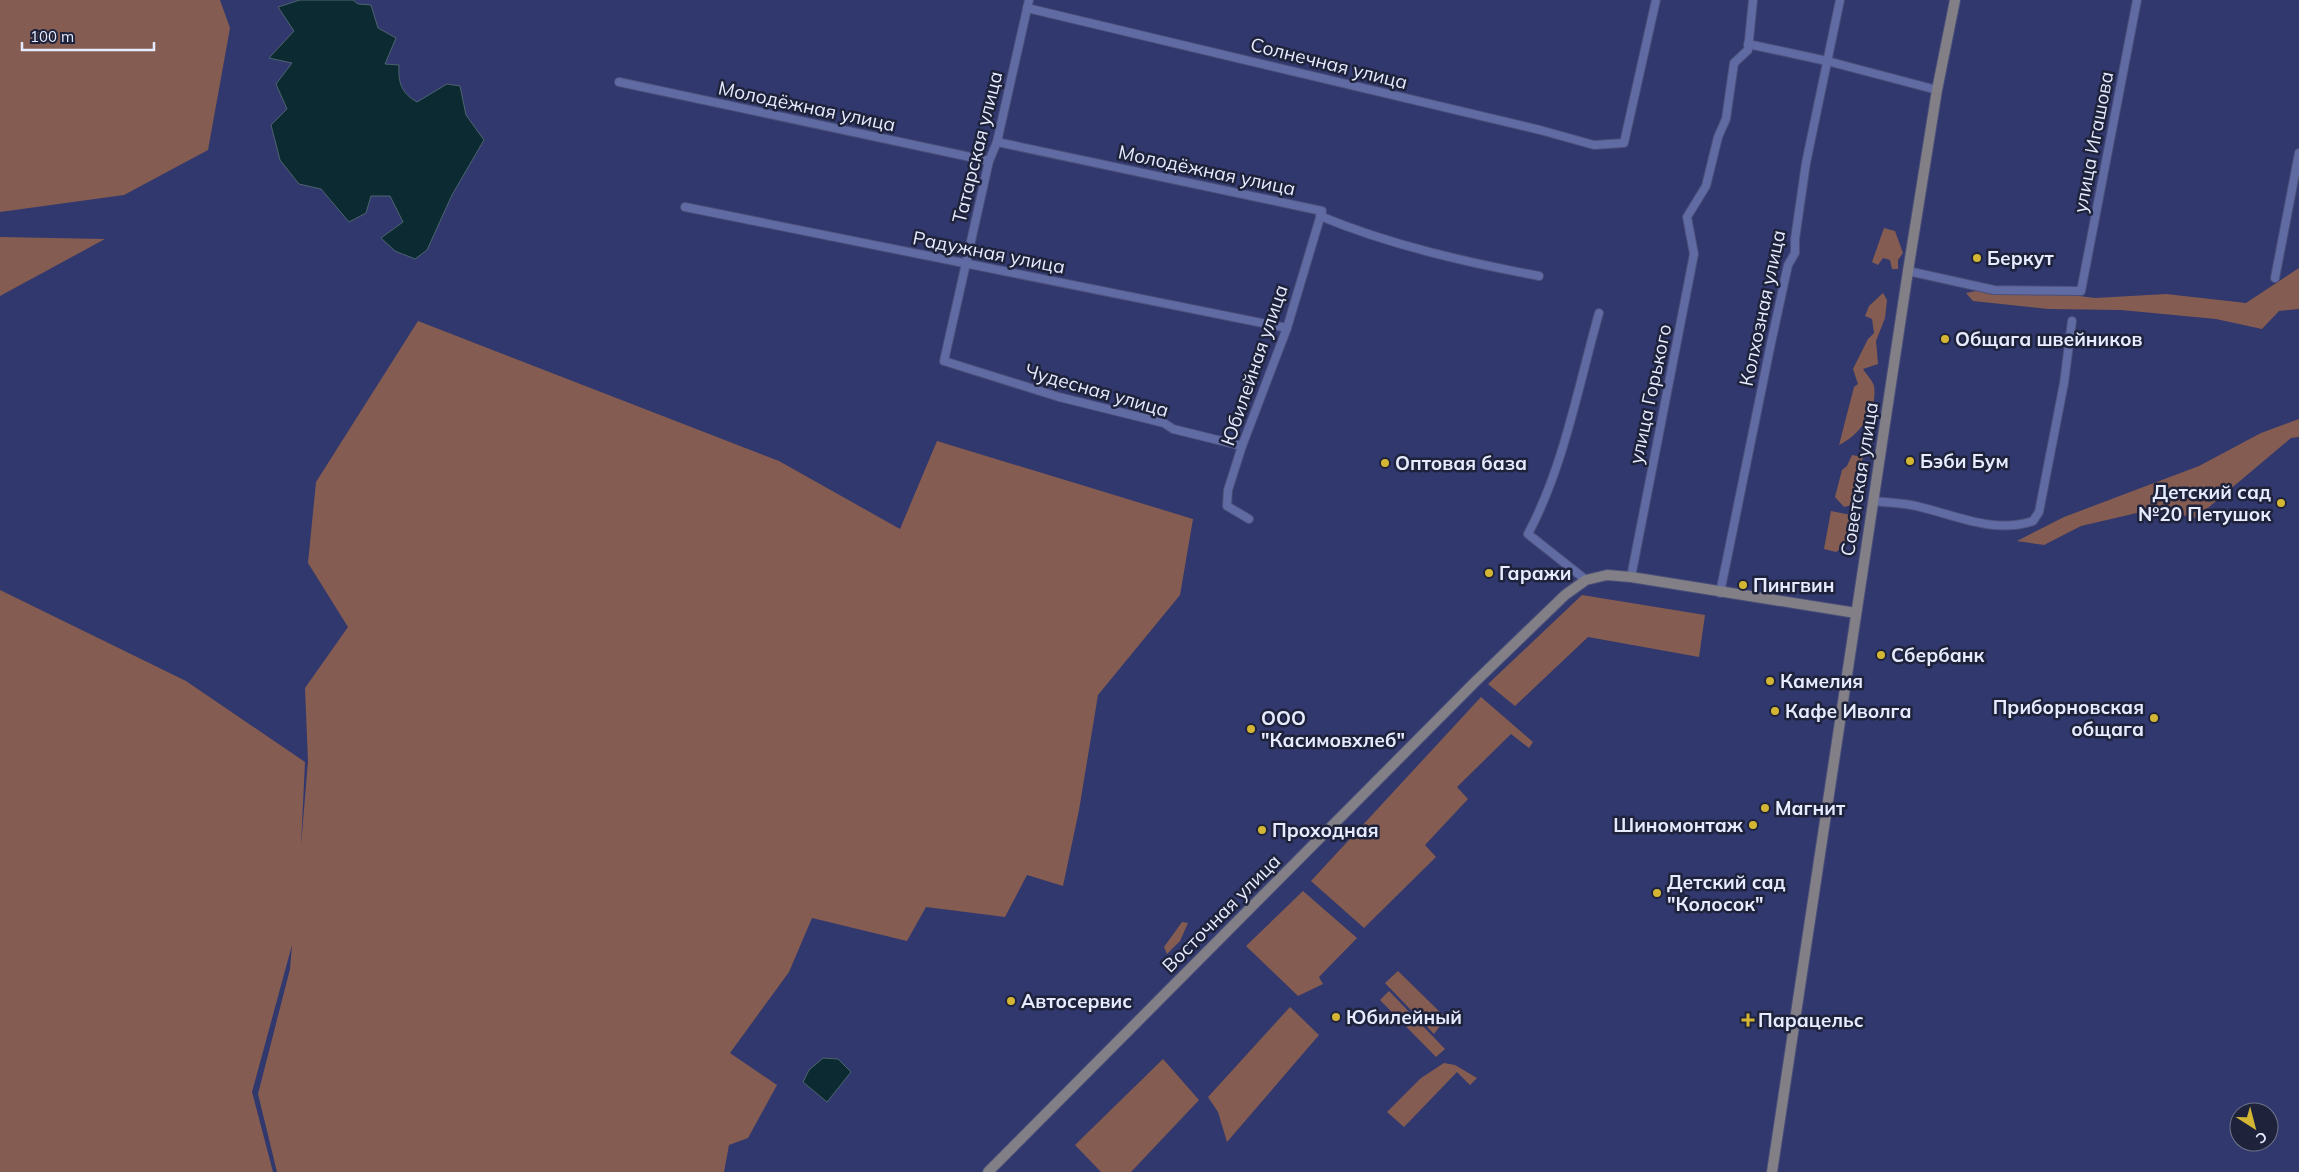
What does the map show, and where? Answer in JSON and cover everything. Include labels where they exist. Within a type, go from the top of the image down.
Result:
[{"type":"main road","name":"Советская улица","points":[[1772,1172],[1908,271],[1937,90],[1955,0]]},
{"type":"main road","name":"Восточная улица","points":[[988,1172],[1475,682],[1565,595],[1586,580],[1607,575],[1631,577],[1720,593],[1856,613]]},
{"type":"street","name":"Солнечная улица","points":[[1028,4],[1540,130],[1594,146],[1624,143],[1656,0]]},
{"type":"street","points":[[1753,0],[1748,44],[1827,61],[1937,90]]},
{"type":"street","name":"Колхозная улица","points":[[1720,593],[1770,342],[1788,265],[1795,253],[1795,239],[1806,163],[1840,0]]},
{"type":"street","name":"улица Игашова","points":[[1908,271],[1994,290],[2081,291],[2136,0]]},
{"type":"street","name":"Татарская улица","points":[[944,361],[989,161],[997,142],[1028,4]]},
{"type":"street","name":"улица Горького","points":[[1631,577],[1694,254],[1687,217],[1706,186],[1718,137],[1726,119],[1734,63],[1748,50],[1748,44]]},
{"type":"street","name":"Молодёжная улица","points":[[618,82],[989,161]]},
{"type":"street","name":"Молодёжная улица","points":[[997,142],[1321,214]]},
{"type":"street","points":[[2275,278],[2299,153]]},
{"type":"street","name":"Радужная улица","points":[[685,207],[1287,328]]},
{"type":"street","points":[[1321,214],[1361,233],[1482,264],[1539,276]]},
{"type":"street","name":"Юбилейная улица","points":[[1249,519],[1227,506],[1228,490],[1242,446],[1287,328],[1321,214]]},
{"type":"street","points":[[1586,580],[1528,534],[1542,507],[1558,461],[1599,313]]},
{"type":"street","points":[[1874,501],[1919,506],[1993,526],[2022,525],[2034,521],[2039,512],[2064,382],[2072,321]]},
{"type":"street","name":"Чудесная улица","points":[[944,361],[1058,397],[1164,423],[1173,429],[1242,446]]},
{"type":"shaded area","points":[[0,0],[220,0],[230,28],[208,150],[124,195],[0,212]]},
{"type":"shaded area","points":[[300,0],[353,0],[358,4],[371,5],[378,28],[396,38],[385,64],[399,65],[400,82],[407,95],[417,102],[447,84],[460,86],[466,115],[484,140],[452,195],[427,250],[415,259],[395,251],[381,238],[403,222],[390,196],[371,196],[366,213],[349,222],[321,189],[299,184],[280,160],[271,125],[287,109],[276,84],[292,63],[269,58],[294,31],[278,7]]},
{"type":"shaded area","points":[[1884,228],[1895,231],[1903,253],[1898,260],[1898,269],[1892,269],[1890,260],[1883,258],[1878,265],[1872,262]]},
{"type":"shaded area","points":[[0,237],[105,239],[0,296]]},
{"type":"shaded area","points":[[2299,268],[2299,309],[2279,311],[2262,329],[2216,319],[2121,310],[2048,309],[1973,301],[1966,293],[2000,286],[2095,298],[2166,294],[2246,303]]},
{"type":"shaded area","points":[[1883,293],[1887,300],[1885,318],[1876,341],[1878,364],[1863,369],[1874,386],[1873,404],[1866,421],[1854,435],[1839,445],[1854,387],[1858,384],[1853,369],[1868,339],[1874,333],[1872,319],[1865,316],[1869,306]]},
{"type":"shaded area","points":[[418,321],[779,461],[900,529],[937,441],[1193,519],[1180,595],[1098,695],[1079,810],[1063,886],[1027,875],[1005,917],[926,907],[907,941],[812,918],[789,972],[730,1053],[777,1085],[748,1138],[729,1145],[724,1172],[277,1172],[258,1094],[290,969],[292,945],[252,1092],[273,1172],[0,1172],[0,590],[186,681],[305,762],[301,846],[308,761],[305,688],[348,627],[308,563],[316,482]]},
{"type":"shaded area","points":[[2299,419],[2299,437],[2291,438],[2196,518],[2154,509],[2081,526],[2044,545],[2017,541],[2064,517],[2199,466],[2261,433]]},
{"type":"shaded area","points":[[1852,455],[1863,457],[1855,500],[1852,505],[1844,507],[1835,497],[1842,470],[1847,466]]},
{"type":"shaded area","points":[[1831,511],[1851,515],[1854,530],[1853,540],[1836,552],[1824,549]]},
{"type":"shaded area","points":[[1582,595],[1705,615],[1699,657],[1588,637],[1515,706],[1488,684]]},
{"type":"shaded area","points":[[1481,697],[1533,742],[1529,748],[1511,734],[1457,787],[1468,799],[1425,845],[1436,857],[1364,928],[1311,881]]},
{"type":"shaded area","points":[[1303,891],[1357,938],[1319,977],[1323,984],[1298,996],[1246,946]]},
{"type":"shaded area","points":[[1182,922],[1188,923],[1180,941],[1167,954],[1164,947]]},
{"type":"shaded area","points":[[1398,971],[1446,1018],[1434,1034],[1385,983]]},
{"type":"shaded area","points":[[1389,991],[1445,1049],[1436,1057],[1380,1000]]},
{"type":"shaded area","points":[[1290,1007],[1319,1035],[1227,1142],[1218,1112],[1208,1097]]},
{"type":"shaded area","points":[[823,1058],[838,1059],[851,1072],[827,1102],[803,1082],[809,1070]]},
{"type":"shaded area","points":[[1163,1059],[1199,1100],[1131,1172],[1101,1172],[1075,1145]]},
{"type":"shaded area","points":[[1444,1063],[1455,1065],[1477,1078],[1470,1085],[1457,1072],[1404,1127],[1387,1112],[1421,1078]]},
{"type":"place","name":"Беркут","points":[[1977,258]]},
{"type":"place","name":"Общага швейников","points":[[1945,339]]},
{"type":"place","name":"Бэби Бум","points":[[1910,461]]},
{"type":"place","name":"Оптовая база","points":[[1385,463]]},
{"type":"place","name":"Детский сад №20 Петушок","points":[[2281,503]]},
{"type":"place","name":"Гаражи","points":[[1489,573]]},
{"type":"place","name":"Пингвин","points":[[1743,585]]},
{"type":"place","name":"Сбербанк","points":[[1881,655]]},
{"type":"place","name":"Камелия","points":[[1770,681]]},
{"type":"place","name":"Кафе Иволга","points":[[1775,711]]},
{"type":"place","name":"Приборновская общага","points":[[2154,718]]},
{"type":"place","name":"ООО \"Касимовхлеб\"","points":[[1251,729]]},
{"type":"place","name":"Магнит","points":[[1765,808]]},
{"type":"place","name":"Шиномонтаж","points":[[1753,825]]},
{"type":"place","name":"Проходная","points":[[1262,830]]},
{"type":"place","name":"Детский сад \"Колосок\"","points":[[1657,893]]},
{"type":"place","name":"Автосервис","points":[[1011,1001]]},
{"type":"place","name":"Юбилейный","points":[[1336,1017]]},
{"type":"place","name":"Парацельс","points":[[1748,1020]]}]
